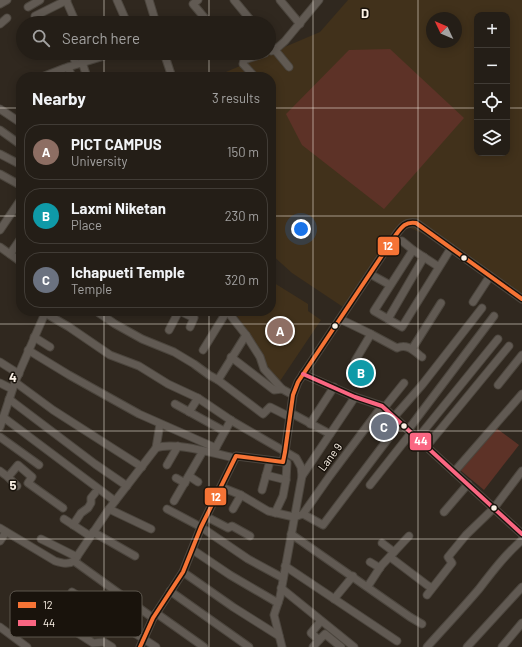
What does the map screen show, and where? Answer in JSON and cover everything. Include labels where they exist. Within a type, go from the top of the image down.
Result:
[{"type":"street","points":[[0,4],[7,0]]},
{"type":"street","points":[[28,7],[40,0]]},
{"type":"street","points":[[35,16],[66,0],[73,16]]},
{"type":"street","points":[[117,0],[124,16]]},
{"type":"street","points":[[149,0],[153,16]]},
{"type":"street","points":[[198,0],[193,4],[203,16]]},
{"type":"street","points":[[234,0],[247,16]]},
{"type":"street","points":[[280,0],[300,24]]},
{"type":"street","points":[[276,48],[285,41],[319,0]]},
{"type":"street","points":[[0,24],[7,18]]},
{"type":"street","points":[[276,55],[289,67]]},
{"type":"street","points":[[77,60],[84,72]]},
{"type":"street","points":[[60,72],[68,67],[86,60]]},
{"type":"street","points":[[166,60],[170,72]]},
{"type":"street","points":[[244,60],[242,64],[250,72]]},
{"type":"street","points":[[68,67],[70,72]]},
{"type":"street","points":[[0,109],[16,120]]},
{"type":"street","points":[[0,130],[16,141]]},
{"type":"street","points":[[0,154],[16,162]]},
{"type":"street","points":[[0,174],[16,183]]},
{"type":"street","points":[[0,230],[16,206]]},
{"type":"street","points":[[283,462],[286,452],[293,394],[304,374],[340,319],[395,236],[404,225],[410,222],[416,223],[522,299]]},
{"type":"street","points":[[402,241],[439,267]]},
{"type":"street","points":[[10,254],[16,245]]},
{"type":"street","points":[[0,247],[16,258]]},
{"type":"street","points":[[413,250],[374,311],[402,327],[451,248]]},
{"type":"street","points":[[388,319],[424,257]]},
{"type":"street","points":[[371,272],[390,284]]},
{"type":"street","points":[[474,302],[490,276]]},
{"type":"street","points":[[412,349],[441,303]]},
{"type":"street","points":[[394,417],[427,379],[482,308]]},
{"type":"street","points":[[0,427],[3,413],[43,316]]},
{"type":"street","points":[[51,316],[110,355],[138,366],[168,384],[198,398],[231,420],[296,458],[299,462],[302,476]]},
{"type":"street","points":[[103,316],[142,339],[174,352],[218,380],[263,414],[270,407],[330,434]]},
{"type":"street","points":[[169,330],[176,316]]},
{"type":"street","points":[[190,316],[194,318],[190,327]]},
{"type":"street","points":[[203,350],[224,316]]},
{"type":"street","points":[[231,316],[246,335],[260,357],[264,369],[282,389],[293,394]]},
{"type":"street","points":[[370,485],[494,316]]},
{"type":"street","points":[[340,319],[397,348],[406,346],[422,357]]},
{"type":"street","points":[[355,361],[371,334]]},
{"type":"street","points":[[218,380],[246,335]]},
{"type":"street","points":[[34,337],[50,347]]},
{"type":"street","points":[[417,438],[498,339]]},
{"type":"street","points":[[426,447],[509,346]]},
{"type":"street","points":[[28,350],[121,405],[214,451],[235,458],[236,456],[287,463],[283,496],[275,513]]},
{"type":"street","points":[[498,385],[522,355]]},
{"type":"street","points":[[232,357],[274,390],[282,389]]},
{"type":"street","points":[[0,362],[19,374]]},
{"type":"street","points":[[304,374],[355,397],[383,407],[522,534]]},
{"type":"street","points":[[0,383],[14,386],[142,467]]},
{"type":"street","name":"Lane 9","points":[[303,514],[329,477],[383,407],[404,383]]},
{"type":"street","points":[[310,424],[334,387]]},
{"type":"street","points":[[454,472],[522,394]]},
{"type":"street","points":[[282,647],[274,615],[278,604],[302,476],[355,397]]},
{"type":"street","points":[[9,398],[95,464],[127,486]]},
{"type":"street","points":[[190,412],[198,398]]},
{"type":"street","points":[[176,404],[224,431]]},
{"type":"street","points":[[3,413],[115,502]]},
{"type":"street","points":[[214,451],[231,420]]},
{"type":"street","points":[[221,487],[240,495],[268,511],[294,517],[303,514],[323,525],[400,423]]},
{"type":"street","points":[[0,541],[3,530],[55,561],[68,564],[75,559],[108,509],[156,448],[160,424]]},
{"type":"street","points":[[0,437],[38,465]]},
{"type":"street","points":[[156,448],[163,445],[178,446],[203,451],[214,451]]},
{"type":"street","points":[[167,465],[178,446]]},
{"type":"street","points":[[174,501],[203,451]]},
{"type":"street","points":[[140,647],[154,616],[183,572],[201,527],[235,458]]},
{"type":"street","points":[[262,490],[270,461]]},
{"type":"street","points":[[8,477],[18,466],[32,477],[28,482],[63,508]]},
{"type":"street","points":[[0,471],[17,486]]},
{"type":"street","points":[[427,595],[452,563],[448,557],[466,535],[494,508],[522,471]]},
{"type":"street","points":[[266,475],[286,480]]},
{"type":"street","points":[[176,478],[198,482]]},
{"type":"street","points":[[444,512],[468,484]]},
{"type":"street","points":[[73,525],[81,513],[88,508],[91,503],[91,498],[95,493]]},
{"type":"street","points":[[234,509],[240,495]]},
{"type":"street","points":[[108,509],[151,529]]},
{"type":"street","points":[[167,509],[201,527],[248,559],[283,578]]},
{"type":"street","points":[[206,517],[228,528],[232,526],[250,536]]},
{"type":"street","points":[[64,519],[135,556]]},
{"type":"street","points":[[291,534],[422,624]]},
{"type":"street","points":[[368,586],[380,568],[409,536]]},
{"type":"street","points":[[41,539],[75,559],[119,591]]},
{"type":"street","points":[[427,647],[488,576],[522,540]]},
{"type":"street","points":[[382,543],[392,554],[432,588]]},
{"type":"street","points":[[193,550],[230,575],[278,604]]},
{"type":"street","points":[[370,562],[380,568]]},
{"type":"street","points":[[285,566],[397,642]]},
{"type":"street","points":[[183,572],[279,636]]},
{"type":"street","points":[[334,599],[353,576]]},
{"type":"street","points":[[467,647],[522,587]]},
{"type":"street","points":[[281,588],[354,647]]},
{"type":"street","points":[[170,591],[249,647]]},
{"type":"street","points":[[142,607],[204,647]]},
{"type":"street","points":[[319,640],[311,633],[321,621]]},
{"type":"street","points":[[502,647],[522,623]]},
{"type":"street","points":[[0,627],[10,634]]},
{"type":"street","points":[[313,647],[325,634],[341,647]]},
{"type":"street","points":[[14,637],[27,647]]},
{"type":"street","points":[[84,637],[93,643],[104,642],[112,647]]},
{"type":"street","points":[[140,637],[156,647]]},
{"type":"shaded area","points":[[348,0],[522,0],[522,298],[443,243],[404,225],[346,309],[292,273],[276,259],[276,72],[226,72],[254,60],[276,60],[276,51],[320,32]]},
{"type":"shaded area","points":[[390,49],[464,118],[384,209],[302,145],[286,114],[349,50]]},
{"type":"shaded area","points":[[276,284],[308,304],[308,311],[321,320],[280,381],[272,373],[237,316],[276,316]]},
{"type":"shaded area","points":[[496,428],[519,445],[484,490],[460,470]]},
{"type":"transit line","name":"12","points":[[140,647],[153,618],[183,572],[201,527],[236,456],[283,462],[293,395],[298,382],[399,230],[406,224],[416,223],[522,299]]},
{"type":"transit line","name":"44","points":[[303,374],[355,397],[382,406],[522,534]]},
{"type":"place","name":"PICT CAMPUS","points":[[280,331]]},
{"type":"place","name":"Laxmi Niketan","points":[[361,373]]},
{"type":"place","name":"Ichapueti Temple","points":[[384,427]]}]
